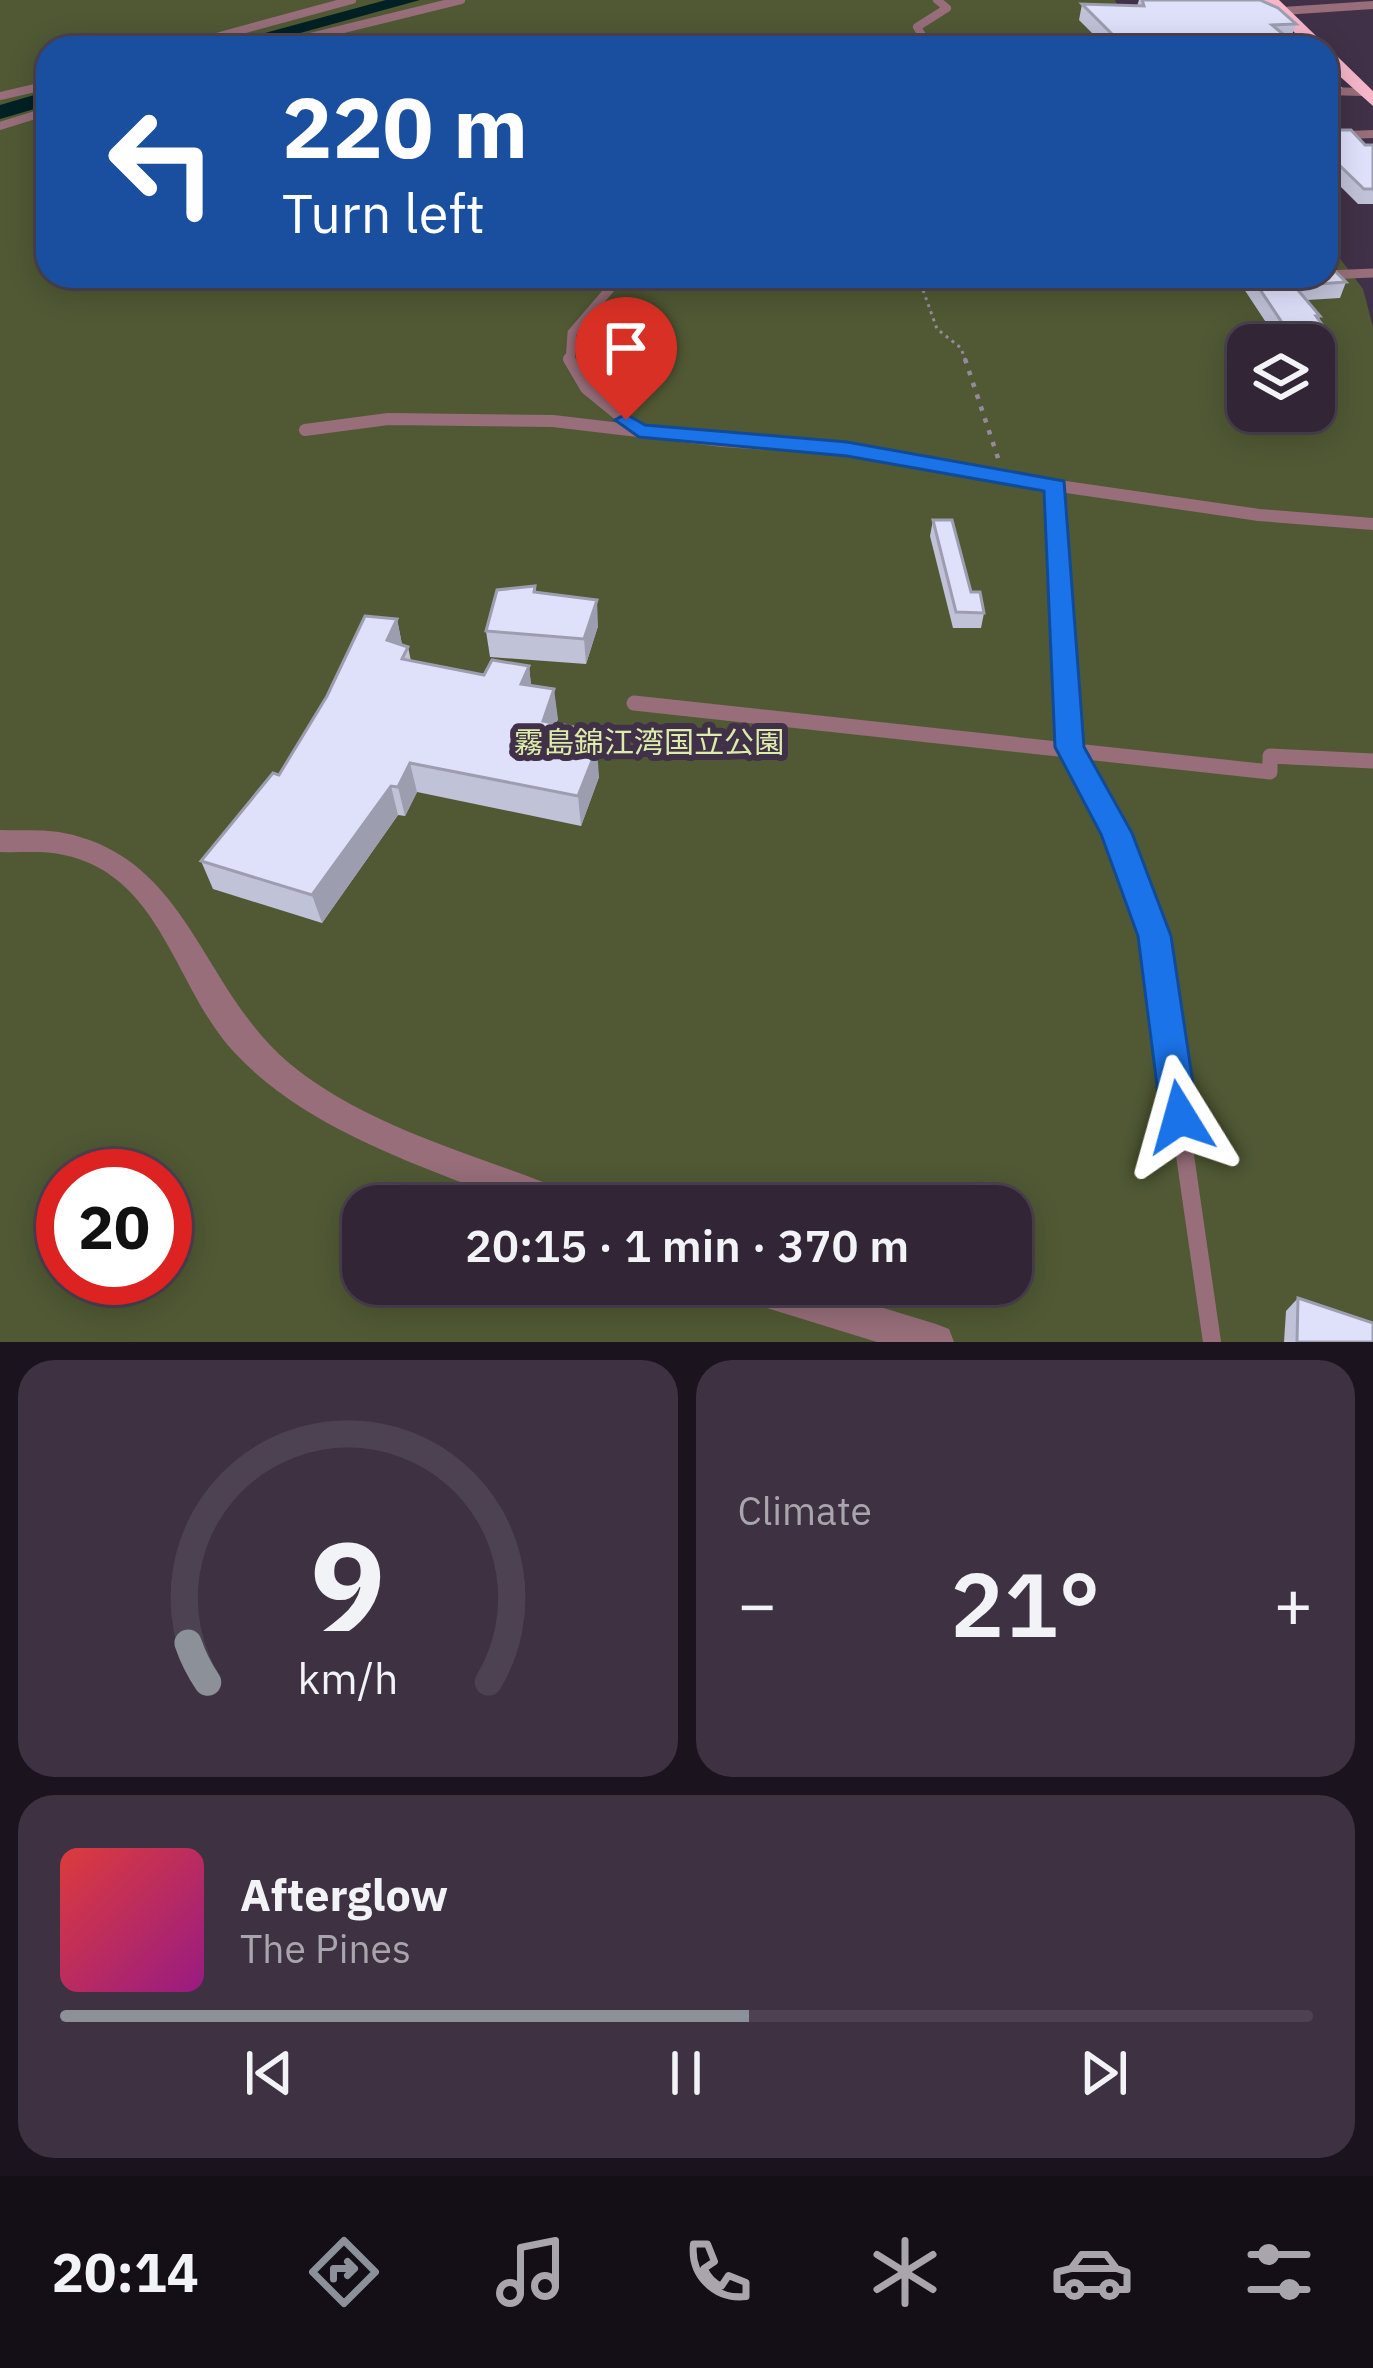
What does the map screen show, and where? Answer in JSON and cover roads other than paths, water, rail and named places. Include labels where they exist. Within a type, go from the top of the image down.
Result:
[{"type":"highway","points":[[1274,9],[1306,36]]},
{"type":"highway","points":[[1338,66],[1368,97]]},
{"type":"street","points":[[0,841],[54,840],[104,852],[150,893],[229,1022],[276,1073],[326,1106],[511,1185]]},
{"type":"street","points":[[815,1305],[936,1342]]},
{"type":"lane","points":[[220,36],[352,0]]},
{"type":"lane","points":[[315,36],[461,0]]},
{"type":"lane","points":[[923,36],[917,26],[947,8],[937,0]]},
{"type":"lane","points":[[1274,9],[1373,5]]},
{"type":"lane","points":[[0,99],[36,88]]},
{"type":"lane","points":[[1338,93],[1368,97]]},
{"type":"lane","points":[[0,99],[16,97]]},
{"type":"lane","points":[[0,126],[36,115]]},
{"type":"lane","points":[[1338,135],[1373,134]]},
{"type":"lane","points":[[1338,274],[1373,273]]},
{"type":"lane","points":[[611,288],[573,331],[568,344],[573,370],[588,389],[639,431]]},
{"type":"lane","points":[[304,430],[388,419],[553,421],[847,449],[1055,486],[1259,515],[1373,524]]},
{"type":"lane","points":[[1055,486],[1070,747],[1116,833],[1154,936],[1212,1342]]},
{"type":"lane","points":[[634,703],[1270,772],[1270,756],[1373,761]]},
{"type":"waterway","points":[[268,36],[410,0]]},
{"type":"waterway","points":[[0,112],[36,102]]},
{"type":"park label","name":"霧島錦江湾国立公園","points":[[649,741]]}]
